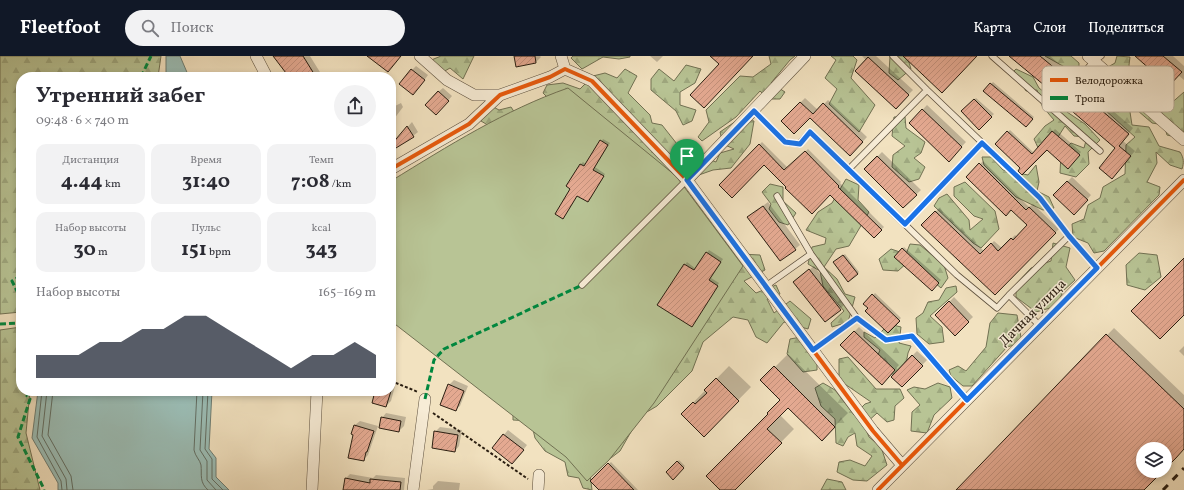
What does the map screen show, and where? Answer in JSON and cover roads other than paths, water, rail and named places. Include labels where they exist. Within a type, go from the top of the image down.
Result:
[{"type":"street","points":[[256,56],[264,72]]},
{"type":"street","points":[[420,56],[447,80],[474,95],[500,95],[550,77],[565,69]]},
{"type":"street","points":[[561,56],[565,69],[592,81],[687,180],[873,431],[902,465]]},
{"type":"street","points":[[687,180],[806,56]]},
{"type":"street","points":[[1094,58],[1103,66]]},
{"type":"street","points":[[396,166],[469,124],[500,95]]},
{"type":"street","points":[[1153,112],[1184,140]]},
{"type":"street","name":"Дачная улица","points":[[878,490],[1184,180]]},
{"type":"street","points":[[312,490],[317,396]]},
{"type":"street","points":[[413,490],[425,399]]},
{"type":"lane","points":[[893,56],[1040,198],[1069,236],[1097,268]]},
{"type":"lane","points":[[992,56],[1042,100]]},
{"type":"lane","points":[[1087,66],[1094,58]]},
{"type":"lane","points":[[849,169],[927,90]]},
{"type":"lane","points":[[754,111],[785,142],[800,144],[810,132],[957,275],[997,308],[1069,236]]},
{"type":"lane","points":[[1055,112],[1100,151]]},
{"type":"lane","points":[[905,224],[982,143]]},
{"type":"lane","points":[[582,285],[687,180]]},
{"type":"lane","points":[[777,196],[811,254],[857,318],[886,340],[912,336],[967,400]]},
{"type":"lane","points":[[766,286],[811,254]]},
{"type":"lane","points":[[1009,295],[1040,326]]},
{"type":"lane","points":[[813,350],[857,318]]},
{"type":"water","points":[[166,56],[180,56],[187,72],[166,72]]},
{"type":"water","points":[[37,396],[212,396],[209,449],[216,458],[216,477],[229,490],[58,490],[58,483],[32,438]]},
{"type":"railway","points":[[1163,490],[1184,468]]}]
